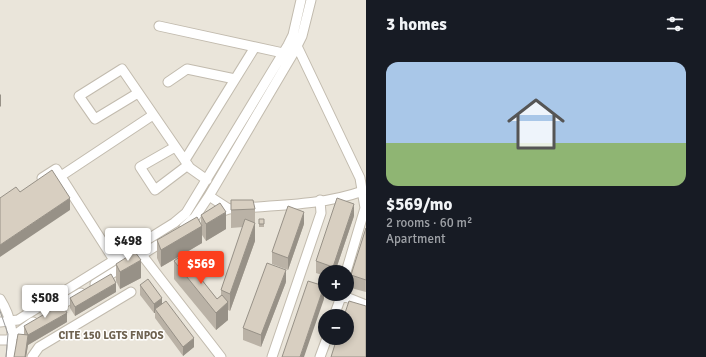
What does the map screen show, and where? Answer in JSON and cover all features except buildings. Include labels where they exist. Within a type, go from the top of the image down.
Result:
[{"type":"street","points":[[0,322],[18,320],[174,223],[186,213],[293,35],[301,0]]},
{"type":"street","points":[[185,227],[195,217],[209,196],[297,46],[302,36],[311,0]]},
{"type":"street","points":[[159,26],[283,53]]},
{"type":"street","points":[[297,46],[363,178],[365,208],[364,217],[348,265]]},
{"type":"street","points":[[176,148],[140,167],[155,190],[186,163],[235,78],[255,47]]},
{"type":"street","points":[[138,93],[96,120],[79,96],[122,69],[186,163],[207,180]]},
{"type":"street","points":[[168,82],[187,69],[235,78]]},
{"type":"street","points":[[61,176],[153,115]]},
{"type":"street","points":[[32,185],[56,169],[114,260]]},
{"type":"street","points":[[0,340],[8,340],[185,227],[211,215],[229,209],[343,197],[363,191]]},
{"type":"street","points":[[209,196],[229,209]]},
{"type":"street","points":[[272,357],[321,213],[320,200]]},
{"type":"street","points":[[142,255],[221,357]]},
{"type":"street","points":[[32,357],[39,347],[131,292]]},
{"type":"street","points":[[0,299],[11,321],[13,336],[11,357]]},
{"type":"street","points":[[354,300],[366,305]]},
{"type":"street","points":[[320,357],[324,345]]},
{"type":"shaded area","points":[[0,0],[366,0],[366,357],[0,357]]},
{"type":"tram line","points":[[0,311],[8,334],[6,357]]},
{"type":"district","name":"CITE 150 LGTS FNPOS","points":[[111,335]]}]
